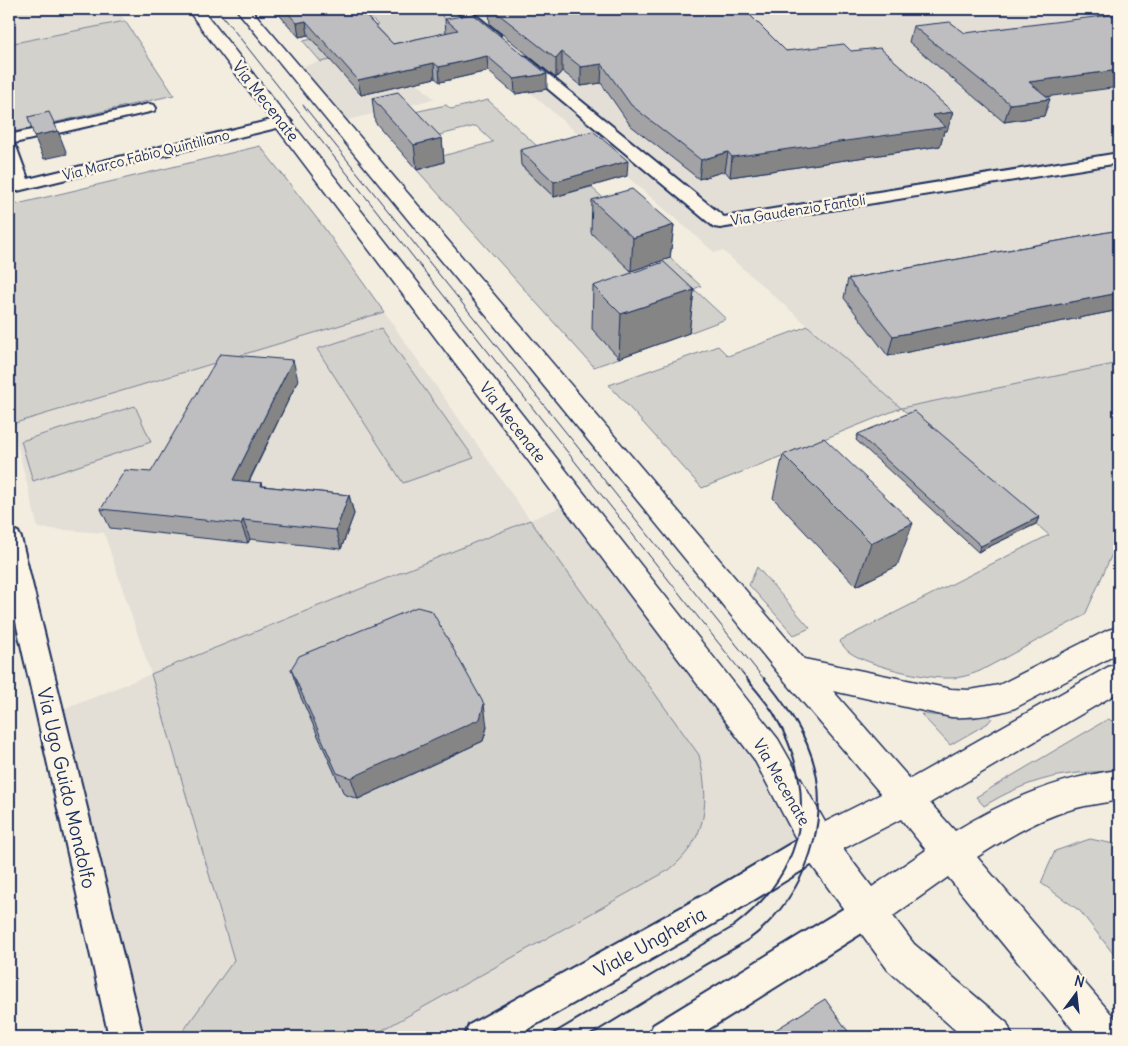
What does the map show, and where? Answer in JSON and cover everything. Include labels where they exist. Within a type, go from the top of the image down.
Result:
[{"type":"main road","name":"Via Mecenate","points":[[194,9],[284,122],[766,749],[818,844],[901,957],[993,1037]]},
{"type":"main road","points":[[243,9],[795,670],[862,747],[904,800],[1030,946],[1105,1037]]},
{"type":"main road","points":[[795,670],[951,703],[970,704],[1004,698],[1119,640]]},
{"type":"main road","name":"Via Mecenate","points":[[818,844],[904,800],[1119,678],[1119,652]]},
{"type":"main road","points":[[867,912],[989,830],[1034,806],[1094,787],[1119,785]]},
{"type":"street","name":"Via Gaudenzio Fantoli","points":[[460,9],[720,223],[1119,158]]},
{"type":"street","points":[[9,140],[148,108]]},
{"type":"street","name":"Via Marco Fabio Quintiliano","points":[[15,187],[284,122]]},
{"type":"street","points":[[9,149],[15,187]]},
{"type":"street","name":"Via Ugo Guido Mondolfo","points":[[9,538],[126,1037]]},
{"type":"street","name":"Viale Ungheria","points":[[481,1037],[720,904],[818,844]]},
{"type":"street","points":[[665,1037],[867,912]]},
{"type":"shaded area","points":[[9,9],[117,9],[125,21],[9,44]]},
{"type":"shaded area","points":[[361,9],[434,9],[459,31],[321,62],[303,41],[378,25]]},
{"type":"shaded area","points":[[434,9],[1119,9],[1119,363],[901,408],[723,251],[714,252]]},
{"type":"shaded area","points":[[125,21],[174,95],[9,133],[9,44]]},
{"type":"shaded area","points":[[382,48],[434,99],[339,122],[293,68]]},
{"type":"shaded area","points":[[488,100],[540,149],[521,166],[554,197],[591,187],[701,286],[694,289],[726,319],[689,333],[593,328],[619,358],[594,367],[417,170],[444,162],[439,157],[493,142],[476,126],[423,139],[401,115],[446,105],[451,109]]},
{"type":"shaded area","points":[[260,146],[322,225],[384,312],[12,424],[9,414],[9,206]]},
{"type":"shaded area","points":[[384,312],[530,520],[572,502],[814,843],[473,1037],[132,1037],[55,713],[151,674],[104,533],[38,528],[12,424]]},
{"type":"shaded area","points":[[808,326],[901,408],[702,488],[609,385],[718,346],[728,356]]},
{"type":"shaded area","points":[[381,328],[474,458],[403,483],[317,349]]},
{"type":"shaded area","points":[[1119,363],[1119,548],[1112,554],[1085,615],[980,671],[958,677],[939,678],[898,671],[858,657],[845,648],[839,641],[1049,535],[901,408]]},
{"type":"shaded area","points":[[135,406],[151,442],[33,481],[21,441]]},
{"type":"shaded area","points":[[530,520],[699,755],[705,803],[703,818],[699,832],[692,845],[669,870],[370,1037],[179,1037],[234,960],[151,674]],"holes":[[[435,635],[487,727],[483,741],[358,799],[344,794],[299,693],[307,679]]]},
{"type":"shaded area","points":[[757,567],[810,628],[794,635],[749,585]]},
{"type":"shaded area","points":[[921,714],[953,717],[988,714],[992,718],[988,723],[950,745]]},
{"type":"shaded area","points":[[1108,719],[1119,724],[1119,772],[1082,773],[1048,778],[1016,789],[984,806],[976,797]]},
{"type":"shaded area","points":[[1090,839],[1119,845],[1119,961],[1080,911],[1041,883],[1055,851]]},
{"type":"building","points":[[284,9],[359,9],[393,44],[458,30],[445,19],[473,14],[547,74],[514,79],[487,56],[439,67],[434,63],[358,80],[306,21],[297,23]]},
{"type":"building","points":[[492,9],[744,9],[786,51],[844,44],[851,51],[880,48],[953,112],[932,115],[946,127],[732,157],[728,152],[701,160],[631,105],[602,64],[581,67],[562,52],[556,59]]},
{"type":"building","points":[[1119,14],[1119,70],[1029,82],[1050,99],[1010,104],[913,26],[950,22],[965,33]]},
{"type":"building","points":[[398,92],[442,138],[414,145],[372,98]]},
{"type":"building","points":[[49,112],[58,131],[34,136],[28,117]]},
{"type":"building","points":[[593,131],[628,161],[554,182],[520,150]]},
{"type":"building","points":[[632,189],[674,225],[633,238],[592,200]]},
{"type":"building","points":[[1119,230],[1119,293],[893,336],[848,279]]},
{"type":"building","points":[[664,262],[694,290],[621,314],[593,286]]},
{"type":"building","points":[[220,354],[293,360],[233,480],[262,483],[261,486],[349,495],[336,530],[243,520],[241,524],[101,509],[125,470],[151,472]]},
{"type":"building","points":[[914,411],[1039,517],[981,546],[858,434]]},
{"type":"building","points":[[824,438],[913,523],[871,543],[783,455]]},
{"type":"building","points":[[417,607],[432,611],[484,704],[480,719],[351,778],[337,773],[291,669],[299,656]]},
{"type":"building","points":[[825,999],[852,1037],[764,1037]]},
{"type":"tram line","points":[[217,9],[747,679]]},
{"type":"tram line","points":[[303,105],[764,679]]},
{"type":"tram line","points":[[547,1037],[731,928],[756,906],[776,883],[790,857],[798,830],[801,802],[798,773],[789,744],[774,714],[746,678]]},
{"type":"tram line","points":[[587,1037],[757,933],[781,909],[795,888],[814,842],[818,817],[815,768],[807,744],[798,726],[764,678]]}]
